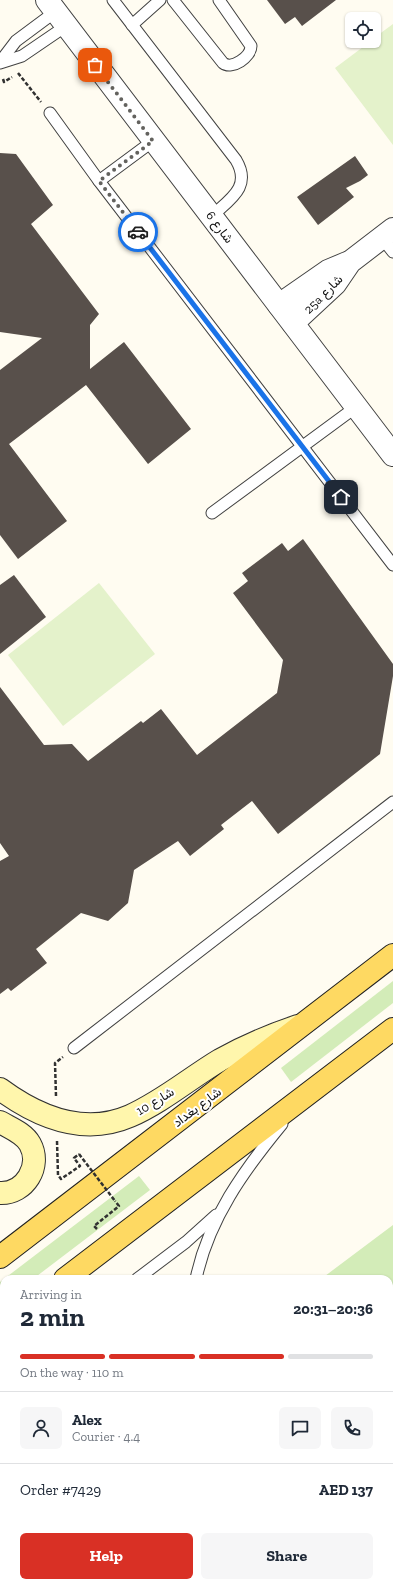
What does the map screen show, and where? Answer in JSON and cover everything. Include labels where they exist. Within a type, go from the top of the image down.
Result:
[{"type":"main road","name":"شارع بغداد","points":[[0,1257],[393,955]]},
{"type":"main road","points":[[70,1275],[393,1029]]},
{"type":"street","name":"شارع 6","points":[[56,13],[393,455]]},
{"type":"street","name":"25a شارع","points":[[279,305],[328,271],[350,262],[389,240]]},
{"type":"street","name":"25a شارع","points":[[293,324],[335,284],[350,262]]},
{"type":"street","name":"شارع 10","points":[[0,1089],[43,1115],[71,1124],[86,1125],[115,1121],[143,1109],[219,1060],[244,1047],[274,1034],[305,1024]]},
{"type":"street","points":[[0,1122],[24,1137],[30,1144],[34,1161],[33,1170],[29,1179],[22,1186],[14,1190],[0,1193]]},
{"type":"lane","points":[[113,0],[242,169],[243,176],[241,186],[236,194],[212,216]]},
{"type":"lane","points":[[132,25],[160,0]]},
{"type":"lane","points":[[173,0],[223,63],[231,66],[247,55],[251,49],[251,46],[219,0]]},
{"type":"lane","points":[[0,63],[16,41],[56,13]]},
{"type":"lane","points":[[0,63],[22,56],[56,13]]},
{"type":"lane","points":[[50,113],[99,181],[393,565]]},
{"type":"lane","points":[[99,181],[153,141]]},
{"type":"lane","points":[[212,513],[356,407]]},
{"type":"lane","points":[[74,1048],[393,802]]},
{"type":"lane","points":[[197,1275],[208,1238],[223,1207],[239,1181],[259,1151],[312,1090]]},
{"type":"lane","points":[[142,1275],[199,1232],[223,1207]]},
{"type":"path","points":[[0,74],[4,82],[18,73],[50,113]]},
{"type":"path","points":[[62,1180],[80,1166],[74,1158],[79,1154],[119,1206],[94,1226]]},
{"type":"green space","points":[[393,24],[393,145],[335,68],[362,48],[381,48],[381,33]]},
{"type":"green space","points":[[99,583],[155,654],[63,726],[8,655]]},
{"type":"green space","points":[[393,981],[393,1003],[291,1082],[281,1068]]},
{"type":"green space","points":[[139,1176],[150,1190],[38,1275],[9,1275]]},
{"type":"green space","points":[[393,1225],[393,1275],[326,1275]]},
{"type":"building","points":[[267,0],[336,0],[302,26],[295,17],[285,24]]},
{"type":"building","points":[[0,153],[16,154],[53,205],[31,224],[99,314],[90,325],[90,369],[124,342],[191,429],[148,464],[86,385],[9,444],[67,521],[18,559],[0,535],[0,370],[42,338],[0,332]]},
{"type":"building","points":[[355,156],[368,175],[346,188],[354,197],[318,225],[297,197]]},
{"type":"building","points":[[303,539],[393,664],[393,676],[380,754],[278,834],[252,801],[221,825],[224,829],[190,856],[178,841],[134,870],[128,903],[108,921],[81,913],[36,949],[47,963],[11,991],[8,988],[0,994],[0,861],[9,856],[0,843],[0,687],[44,745],[72,744],[88,761],[141,721],[143,723],[161,709],[197,755],[277,693],[283,660],[233,593],[248,581],[242,573],[282,543],[288,551]]},
{"type":"building","points":[[14,575],[46,617],[0,654],[0,585]]},
{"type":"way so far","points":[[95,65],[153,141],[99,181],[138,232]]},
{"type":"route","points":[[138,232],[341,497]]}]
